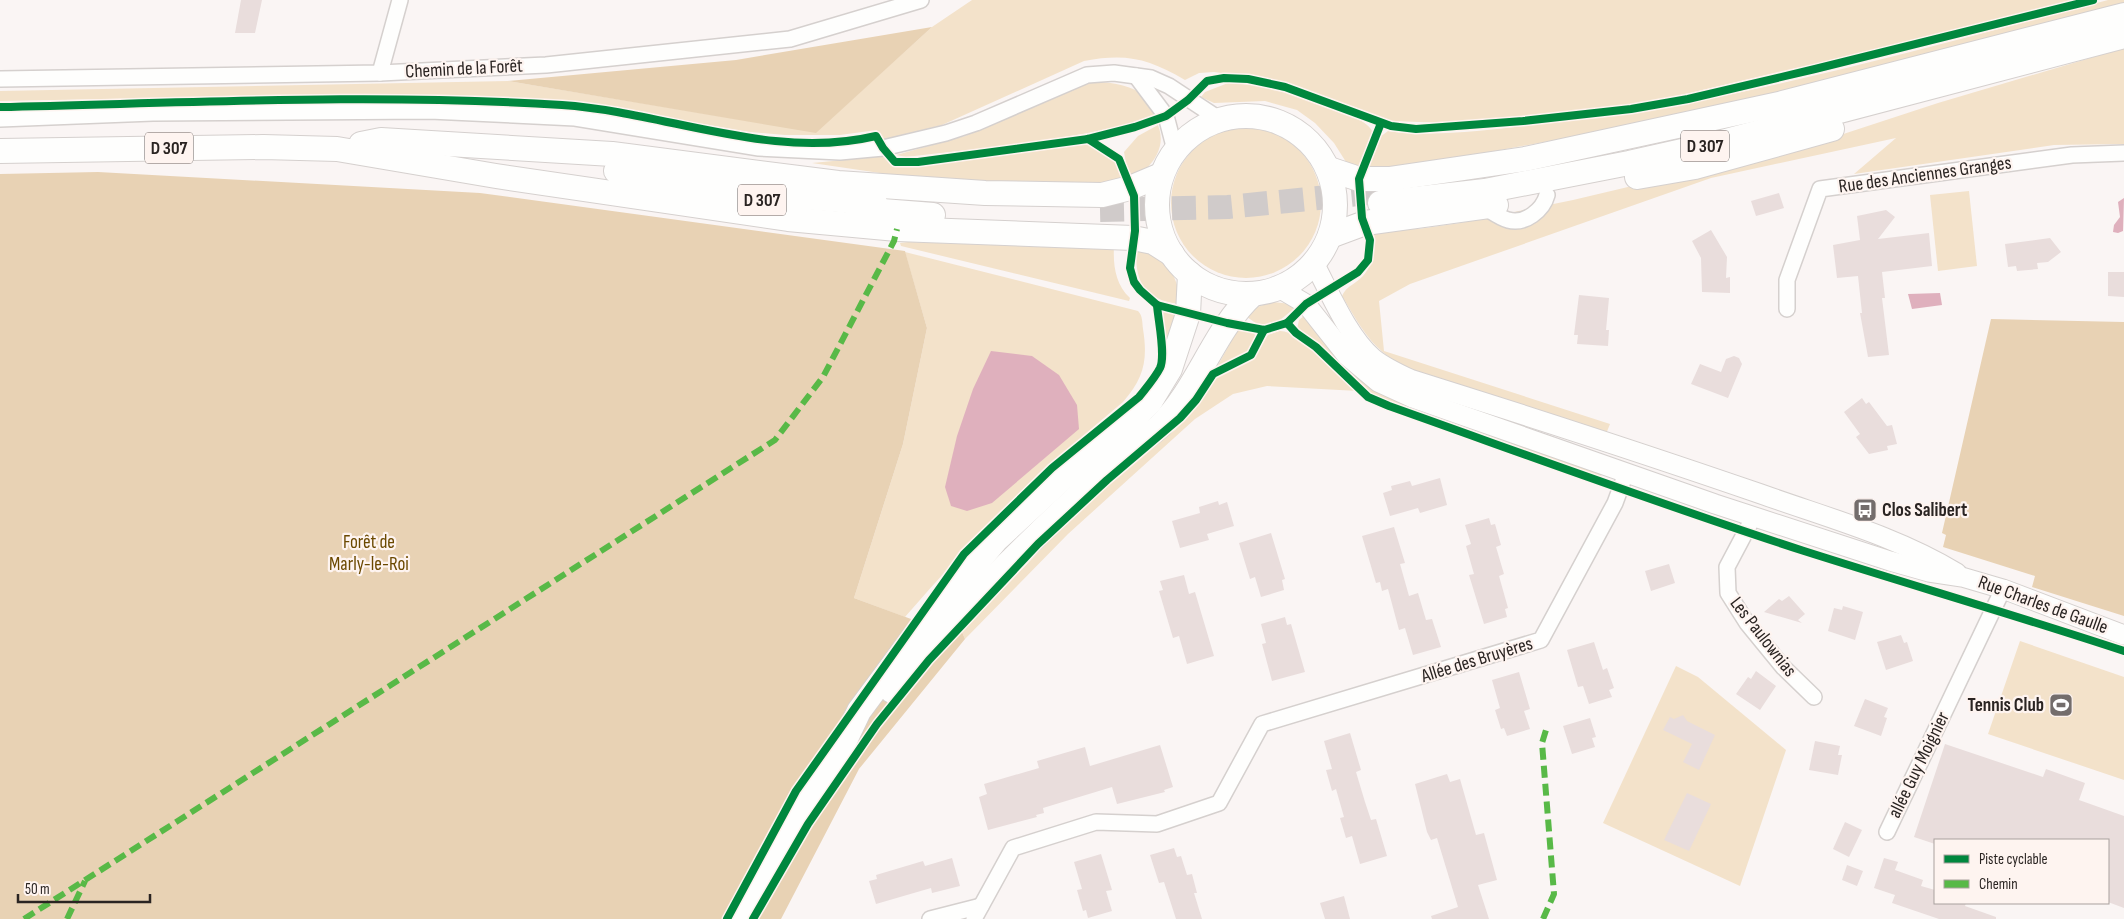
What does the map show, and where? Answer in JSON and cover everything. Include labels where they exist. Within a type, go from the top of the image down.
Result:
[{"type":"main road","name":"D 307","points":[[1380,198],[1485,191],[1629,164],[1718,143],[2020,53],[2124,15]]},
{"type":"main road","name":"D 307","points":[[2020,53],[2124,36]]},
{"type":"main road","points":[[1329,169],[1358,179],[1390,179],[1525,158],[2020,53]]},
{"type":"main road","points":[[1330,236],[1365,223],[1484,207],[1695,167],[1770,148],[1858,121],[2020,53]]},
{"type":"main road","points":[[1237,115],[1256,115],[1292,127],[1307,138],[1319,152],[1329,169],[1335,191],[1336,214],[1330,236],[1314,263],[1304,273],[1279,288],[1253,294],[1230,293],[1209,286],[1190,274],[1172,254],[1160,230],[1156,202],[1162,176],[1175,150],[1194,132],[1219,119],[1237,115]]},
{"type":"main road","name":"D 307","points":[[0,151],[262,147],[337,149],[425,163],[479,163],[832,208],[936,215],[1100,216],[920,206],[780,195],[567,164],[510,148],[381,140],[337,149]]},
{"type":"main road","points":[[510,148],[612,154],[866,186],[1013,194],[1102,195],[1130,188],[1162,176]]},
{"type":"main road","points":[[425,163],[496,176],[788,219],[897,229],[1133,238],[1153,242],[1172,254]]},
{"type":"main road","points":[[739,919],[840,751],[859,711],[913,638],[996,540],[1065,476],[1126,427],[1150,402],[1170,369],[1188,314],[1190,274]]},
{"type":"main road","points":[[840,751],[953,620],[1123,454],[1159,427],[1186,395],[1227,323],[1253,294]]},
{"type":"street","points":[[380,73],[400,0]]},
{"type":"street","name":"Chemin de la Forêt","points":[[0,79],[380,73],[546,65],[790,38],[921,0]]},
{"type":"street","points":[[0,119],[163,113],[430,111],[575,118],[759,148],[840,152],[883,148],[946,134],[1087,75],[1114,73],[1151,78],[1170,86],[1219,119]]},
{"type":"street","points":[[1136,76],[1166,116],[1175,150]]},
{"type":"street","name":"Rue des Anciennes Granges","points":[[1787,309],[1787,280],[1820,189],[2072,155],[2124,153]]},
{"type":"street","points":[[1314,263],[1354,334],[1372,357],[1391,370],[1410,379],[1635,452],[1888,538],[1932,558],[1962,577]]},
{"type":"street","points":[[1279,288],[1306,304],[1347,356],[1378,382],[1430,405],[1890,561],[1929,572],[1962,577]]},
{"type":"street","points":[[1626,473],[1635,452]]},
{"type":"street","name":"Allée des Bruyères","points":[[978,912],[1013,848],[1096,822],[1157,824],[1219,803],[1262,724],[1541,640],[1615,503],[1626,473]]},
{"type":"street","points":[[1754,516],[1763,495]]},
{"type":"street","name":"Les Paulownias","points":[[1754,516],[1728,567],[1728,593],[1747,623],[1782,667],[1814,697]]},
{"type":"street","name":"Rue Charles de Gaulle","points":[[1962,577],[2003,589],[2124,635]]},
{"type":"street","name":"allée Guy Moignier","points":[[1887,832],[2003,589]]},
{"type":"street","points":[[930,919],[978,912]]},
{"type":"shaded area","points":[[972,0],[2075,0],[1945,34],[1659,100],[1604,108],[1446,123],[1392,121],[1282,82],[1265,79],[1214,72],[1199,73],[1185,80],[1160,67],[1126,58],[1084,61],[942,125],[882,140],[877,130],[840,135],[785,135],[750,132],[605,107],[523,100],[274,96],[0,101],[0,91],[508,81],[816,132],[932,27]]},
{"type":"shaded area","points":[[2108,0],[2124,0],[2124,4],[1874,70],[1630,126],[1366,175],[1380,137],[1388,131],[1426,134],[1467,132],[1659,109],[1828,72]]},
{"type":"shaded area","points":[[2124,48],[2124,144],[2054,145],[1854,174],[1896,138],[1711,178],[1410,284],[1379,301],[1384,351],[1610,424],[1606,434],[1418,373],[1404,366],[1382,351],[1365,333],[1342,296],[1348,288],[1362,277],[1370,266],[1374,245],[1372,231],[1404,226],[1418,229],[1460,223],[1573,200],[1822,141],[1938,103]]},
{"type":"shaded area","points":[[1106,82],[1134,89],[1149,100],[1154,107],[1156,116],[1095,132],[1032,142],[906,157],[896,155],[965,136],[1084,84]]},
{"type":"shaded area","points":[[1228,83],[1284,90],[1329,105],[1359,119],[1373,133],[1360,169],[1352,168],[1334,143],[1315,123],[1297,110],[1265,101],[1214,103],[1201,97],[1205,92]]},
{"type":"shaded area","points":[[1158,125],[1160,143],[1155,158],[1150,165],[1129,181],[1124,152],[1138,136]]},
{"type":"shaded area","points":[[1246,128],[1275,134],[1299,150],[1315,174],[1321,203],[1315,232],[1299,256],[1275,272],[1246,278],[1217,272],[1193,256],[1177,232],[1171,203],[1177,174],[1193,150],[1217,134]]},
{"type":"shaded area","points":[[1079,144],[1103,150],[1115,160],[1124,184],[1067,187],[1067,182],[998,182],[907,177],[812,163],[885,156],[896,165],[943,163]]},
{"type":"shaded area","points":[[1969,191],[1977,266],[1938,271],[1930,195]]},
{"type":"shaded area","points":[[2124,198],[2123,231],[2113,232],[2114,225],[2120,217],[2118,202]]},
{"type":"shaded area","points":[[900,243],[1054,247],[1114,245],[1116,274],[1121,287],[1130,298],[1129,301],[901,246]]},
{"type":"shaded area","points":[[1136,244],[1168,268],[1173,275],[1179,292],[1179,304],[1156,297],[1142,285],[1137,267]]},
{"type":"shaded area","points":[[905,252],[1138,311],[1142,320],[1145,350],[1140,377],[1123,402],[1037,478],[956,560],[905,617],[854,598],[903,444],[927,328]]},
{"type":"shaded area","points":[[1940,293],[1942,305],[1912,309],[1908,294]]},
{"type":"shaded area","points":[[1273,302],[1291,304],[1295,308],[1275,324],[1257,324],[1247,317],[1257,307]]},
{"type":"shaded area","points":[[1172,311],[1177,314],[1165,354],[1160,324],[1162,312]]},
{"type":"shaded area","points":[[1305,315],[1337,352],[1600,473],[1604,481],[1379,400],[1315,342],[1297,329],[1299,320]]},
{"type":"shaded area","points":[[1239,327],[1254,332],[1256,339],[1254,346],[1244,355],[1217,367]]},
{"type":"shaded area","points":[[1279,331],[1288,332],[1309,345],[1358,391],[1267,386],[1233,394],[1195,419],[1068,534],[965,639],[962,632],[1075,514],[1126,468],[1175,430],[1202,399],[1219,373],[1251,358],[1268,335]]},
{"type":"shaded area","points":[[991,351],[1032,356],[1059,375],[1077,405],[1079,429],[992,503],[967,511],[951,506],[945,487],[957,436],[973,389]]},
{"type":"shaded area","name":"Tennis Club","points":[[2020,641],[2124,677],[2124,780],[1988,734]]},
{"type":"shaded area","points":[[1676,666],[1698,677],[1786,750],[1740,886],[1603,823]]},
{"type":"green space","points":[[932,27],[816,133],[508,81],[736,60]]},
{"type":"green space","name":"Forêt de Marly-le-Roi","points":[[98,172],[480,193],[905,251],[927,328],[903,444],[854,598],[911,619],[962,632],[965,639],[859,769],[781,919],[0,919],[0,174]]},
{"type":"green space","points":[[1991,319],[2124,322],[2124,616],[2032,587],[2035,576],[1943,547],[1946,535],[1942,533]]},
{"type":"building","points":[[241,0],[262,0],[255,33],[235,33]]},
{"type":"building","points":[[1779,193],[1784,208],[1756,216],[1751,201]]},
{"type":"building","points":[[1886,210],[1895,217],[1878,239],[1929,233],[1932,266],[1882,272],[1885,298],[1882,298],[1889,355],[1868,357],[1860,313],[1862,313],[1858,276],[1837,278],[1833,245],[1860,240],[1857,216]]},
{"type":"building","points":[[1711,230],[1727,257],[1726,278],[1730,277],[1730,293],[1702,292],[1701,258],[1692,241]]},
{"type":"building","points":[[2050,238],[2061,252],[2048,262],[2037,263],[2038,269],[2017,271],[2016,266],[2008,267],[2005,244]]},
{"type":"building","points":[[2108,272],[2124,272],[2124,297],[2108,296]]},
{"type":"building","points":[[1579,295],[1609,298],[1606,330],[1609,330],[1608,346],[1577,344],[1578,335],[1574,335]]},
{"type":"building","points":[[1734,356],[1739,358],[1742,364],[1728,398],[1691,384],[1700,364],[1721,372],[1726,359]]},
{"type":"building","points":[[1862,398],[1866,404],[1869,402],[1887,426],[1892,425],[1897,444],[1887,446],[1888,450],[1869,454],[1856,437],[1860,434],[1844,412]]},
{"type":"building","points":[[1440,478],[1447,505],[1420,513],[1418,508],[1390,516],[1383,493],[1392,490],[1391,486],[1410,481],[1412,486]]},
{"type":"building","points":[[1218,501],[1219,505],[1227,502],[1234,526],[1207,534],[1209,540],[1180,548],[1172,521],[1200,513],[1199,507]]},
{"type":"building","points":[[1489,518],[1491,525],[1495,524],[1501,545],[1496,547],[1504,574],[1499,576],[1508,608],[1505,609],[1507,617],[1484,624],[1469,575],[1474,574],[1466,546],[1471,544],[1465,525]]},
{"type":"building","points":[[1394,527],[1405,563],[1400,564],[1409,596],[1418,593],[1426,620],[1432,619],[1441,647],[1413,655],[1405,628],[1399,630],[1388,589],[1382,591],[1380,582],[1376,583],[1362,536]]},
{"type":"building","points":[[1271,533],[1285,579],[1282,580],[1284,590],[1261,597],[1255,577],[1250,579],[1239,543]]},
{"type":"building","points":[[1669,564],[1675,583],[1651,591],[1645,571]]},
{"type":"building","points":[[1184,575],[1189,594],[1195,592],[1214,656],[1187,664],[1179,636],[1173,638],[1159,591],[1163,590],[1160,581]]},
{"type":"building","points":[[1789,596],[1805,614],[1798,620],[1802,623],[1764,612],[1779,599],[1782,601]]},
{"type":"building","points":[[1843,606],[1863,612],[1855,640],[1828,631],[1834,608],[1842,610]]},
{"type":"building","points":[[1285,617],[1287,625],[1291,624],[1305,672],[1272,681],[1262,644],[1266,643],[1261,624]]},
{"type":"building","points":[[1901,635],[1904,643],[1907,642],[1913,661],[1886,670],[1877,642]]},
{"type":"building","points":[[1594,642],[1603,670],[1607,668],[1614,688],[1609,690],[1612,697],[1589,704],[1583,686],[1578,687],[1567,650]]},
{"type":"building","points":[[1756,671],[1776,686],[1760,710],[1736,694],[1748,677],[1751,679]]},
{"type":"building","points":[[1519,672],[1530,709],[1524,711],[1530,729],[1507,736],[1504,728],[1501,729],[1495,710],[1500,708],[1492,680]]},
{"type":"building","points":[[1865,699],[1888,708],[1884,717],[1887,718],[1881,736],[1854,726]]},
{"type":"building","points":[[1683,715],[1687,721],[1715,735],[1699,770],[1683,762],[1692,744],[1663,730],[1670,717],[1674,719]]},
{"type":"building","points":[[1590,718],[1596,737],[1592,738],[1595,747],[1572,754],[1563,726]]},
{"type":"building","points":[[1350,733],[1361,770],[1356,772],[1365,802],[1371,820],[1376,819],[1387,856],[1360,864],[1352,836],[1346,838],[1340,818],[1344,817],[1336,789],[1332,791],[1326,770],[1332,769],[1324,741]]},
{"type":"building","points":[[1815,741],[1840,746],[1838,755],[1842,755],[1838,775],[1809,770]]},
{"type":"building","points":[[1945,744],[2043,777],[2046,769],[2085,783],[2079,800],[2124,816],[2124,908],[2109,902],[2109,839],[1934,839],[1934,844],[1914,837]]},
{"type":"building","points":[[1160,745],[1173,787],[1164,790],[1165,792],[1117,804],[1112,787],[1043,808],[1044,813],[1036,815],[1037,817],[988,830],[979,797],[987,794],[984,784],[1039,768],[1037,761],[1085,747],[1090,766]]},
{"type":"building","points":[[1447,774],[1450,782],[1460,779],[1476,835],[1484,833],[1497,880],[1478,885],[1489,919],[1432,919],[1431,916],[1458,907],[1437,838],[1431,840],[1427,832],[1415,784]]},
{"type":"building","points":[[1687,793],[1711,804],[1689,851],[1664,840]]},
{"type":"building","points":[[1845,822],[1862,830],[1849,857],[1833,849]]},
{"type":"building","points":[[1174,848],[1177,857],[1181,856],[1187,875],[1192,874],[1197,893],[1194,893],[1202,919],[1176,919],[1164,882],[1159,883],[1150,855]]},
{"type":"building","points":[[1101,854],[1112,890],[1106,891],[1112,911],[1088,918],[1086,910],[1083,911],[1077,890],[1082,889],[1074,862]]},
{"type":"building","points":[[952,858],[960,886],[932,893],[931,888],[876,904],[869,881],[877,879],[876,875],[923,861],[925,866]]},
{"type":"building","points":[[1884,858],[1898,862],[1895,870],[1923,880],[1921,886],[1934,890],[1934,904],[1966,904],[1965,906],[1996,917],[1996,919],[1939,919],[1892,903],[1895,895],[1874,888]]},
{"type":"building","points":[[1847,865],[1863,871],[1857,886],[1842,880]]},
{"type":"building","points":[[1344,896],[1350,919],[1325,919],[1320,903]]},
{"type":"tunnel","points":[[1100,210],[1228,207],[1379,192]]},
{"type":"marked path","points":[[24,919],[775,440],[823,377],[894,241],[897,229]]},
{"type":"marked path","points":[[1543,919],[1554,894],[1542,743],[1546,730]]},
{"type":"marked path","points":[[67,919],[85,881]]},
{"type":"cycle path","points":[[0,107],[351,99],[492,101],[562,105],[601,109],[758,139],[797,143],[837,142],[876,136],[895,162],[918,162],[1088,139],[1135,127],[1166,116],[1188,100],[1207,81],[1224,78],[1248,79],[1285,87],[1391,126],[1416,129],[1523,121],[1631,109],[1688,99],[2093,0]]},
{"type":"cycle path","points":[[1287,323],[1306,304],[1358,272],[1368,260],[1370,240],[1362,218],[1359,179],[1381,123]]},
{"type":"cycle path","points":[[1088,139],[1119,159],[1134,196],[1135,231],[1130,268],[1134,282],[1157,305],[1227,323],[1264,330],[1287,323],[1296,333],[1316,347],[1368,397],[1389,406],[1752,534],[2124,651]]},
{"type":"cycle path","points":[[727,919],[796,791],[964,554],[1052,468],[1139,397],[1153,379],[1162,362],[1157,305]]},
{"type":"cycle path","points":[[753,919],[808,824],[877,724],[929,660],[1038,544],[1107,480],[1180,418],[1196,400],[1213,374],[1251,355],[1264,330]]},
{"type":"place","name":"Clos Salibert","points":[[1865,510]]},
{"type":"place","name":"Tennis Club","points":[[2061,705]]}]
